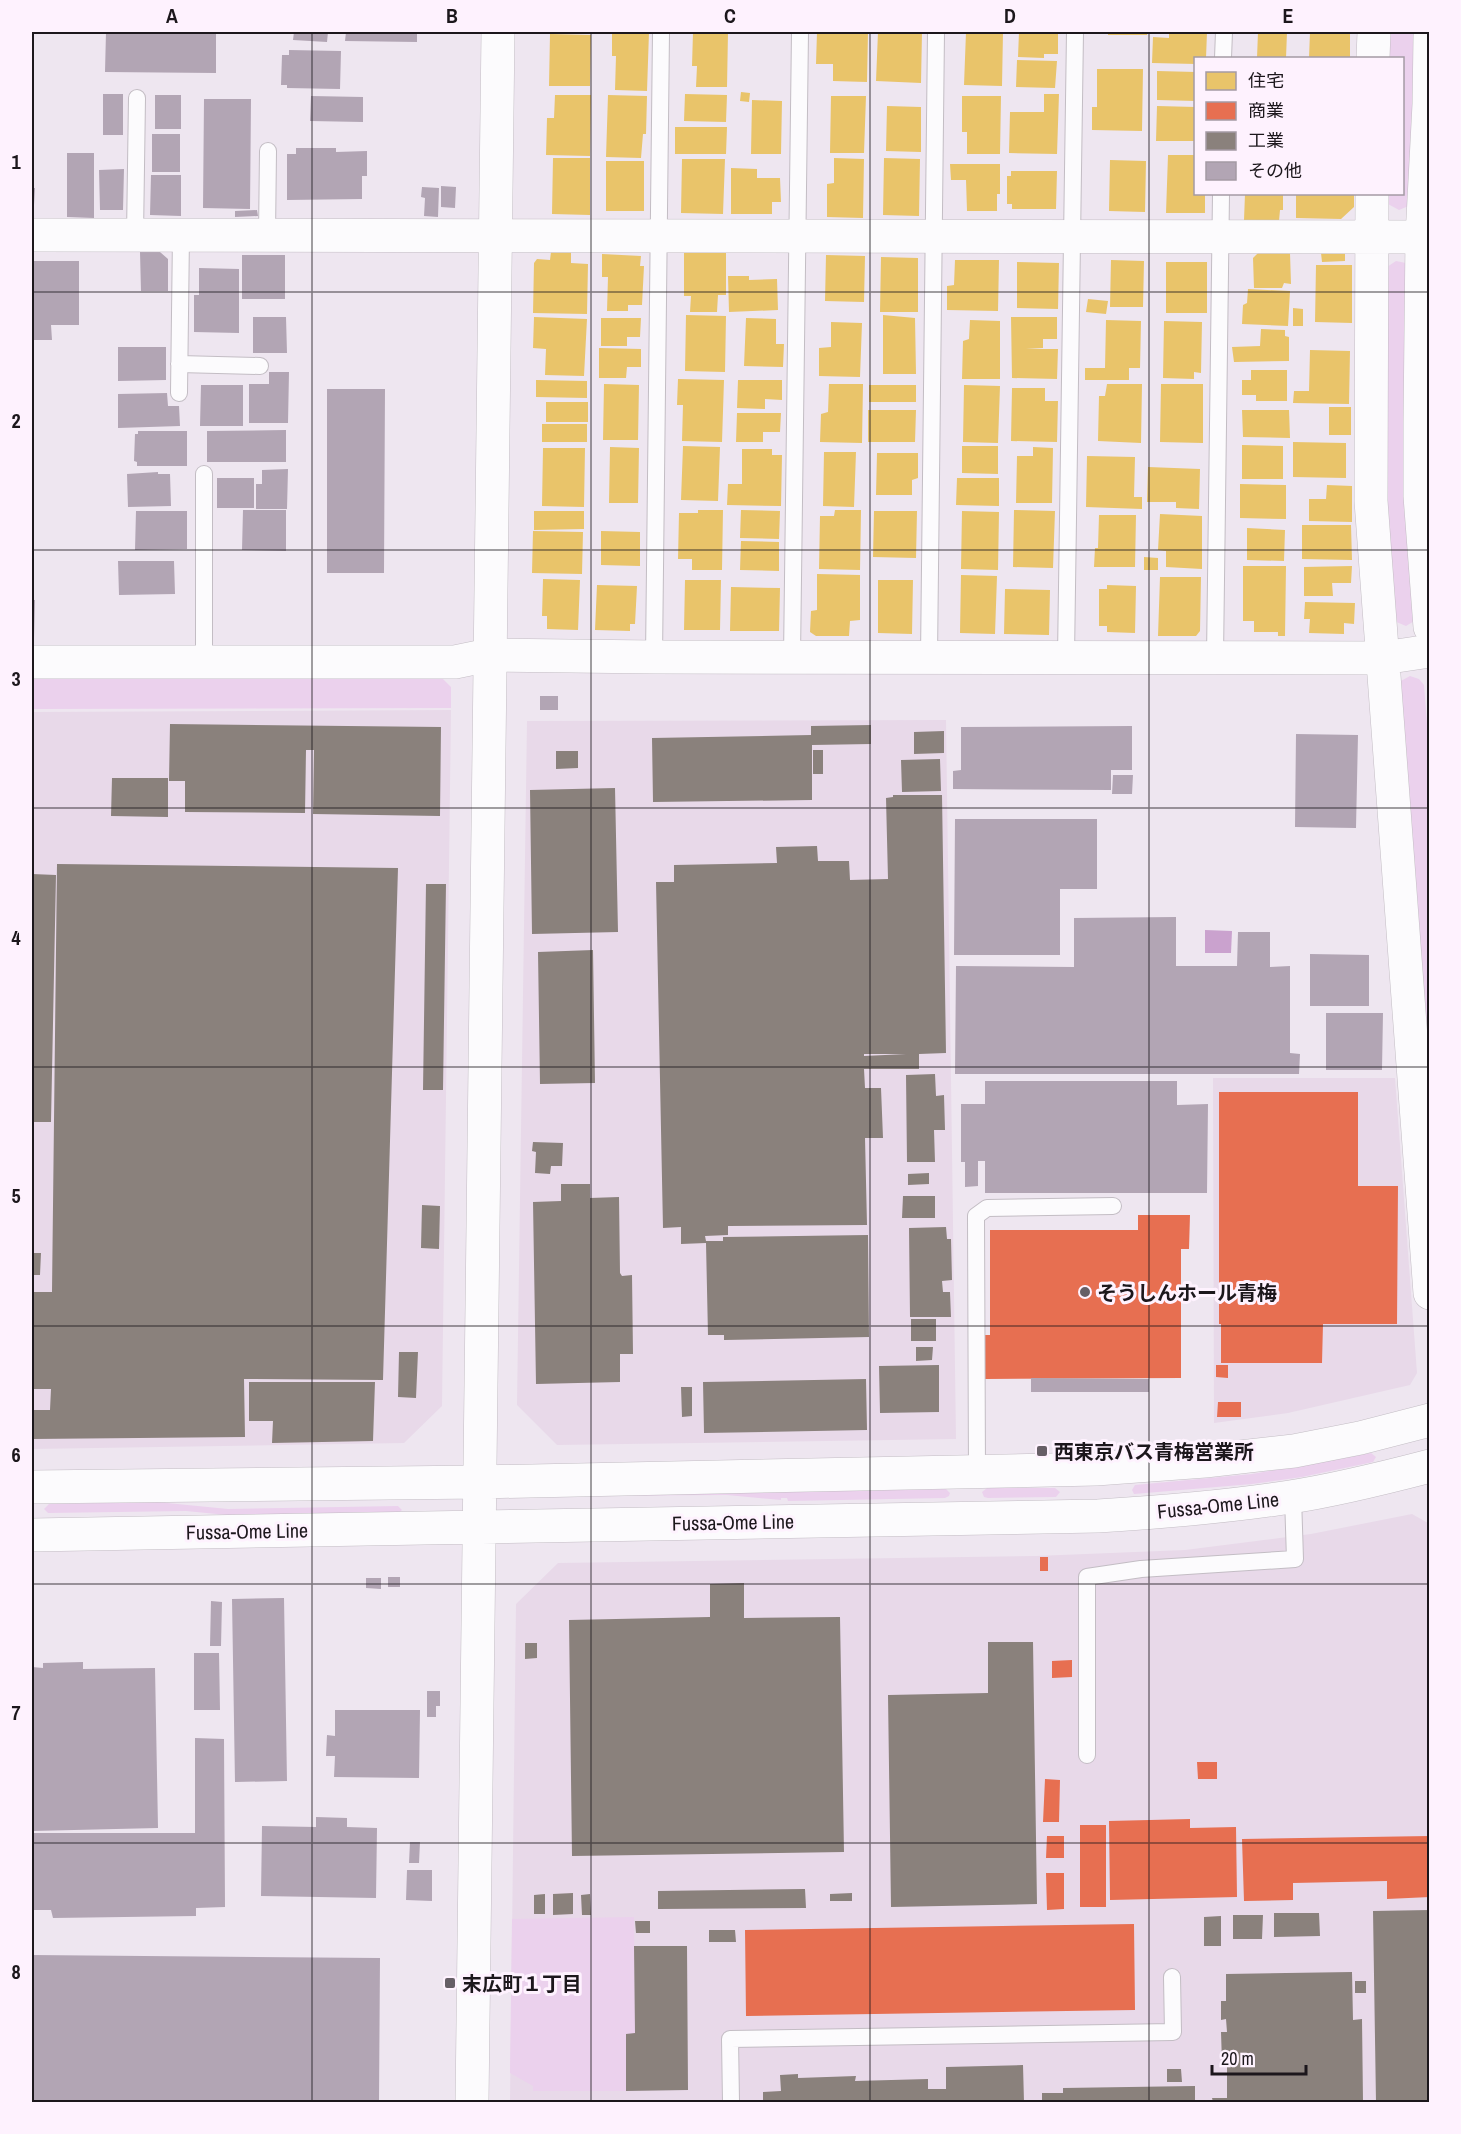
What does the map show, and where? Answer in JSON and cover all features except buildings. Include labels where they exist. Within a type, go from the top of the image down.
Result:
[{"type":"street","points":[[472,2103],[498,32]]},
{"type":"street","points":[[1373,57],[1374,32]]},
{"type":"street","points":[[1430,37],[1422,237],[1425,422],[1420,496],[1430,627]]},
{"type":"street","points":[[1372,195],[1371,501],[1430,1293]]},
{"type":"street","points":[[32,235],[1422,237]]},
{"type":"street","points":[[32,662],[454,662],[489,655],[1383,658],[1430,651]]},
{"type":"street","points":[[32,1535],[32,1487],[480,1482],[1096,1469],[1204,1461],[1294,1450],[1360,1438],[1430,1420]]},
{"type":"street","name":"Fussa-Ome Line","points":[[32,1535],[1098,1516],[1226,1506],[1293,1497],[1430,1466]]},
{"type":"street","points":[[1096,1469],[1098,1516]]},
{"type":"street","points":[[966,1518],[972,1473]]},
{"type":"lane","points":[[654,657],[661,32]]},
{"type":"lane","points":[[792,657],[800,32]]},
{"type":"lane","points":[[929,657],[936,32]]},
{"type":"lane","points":[[1066,657],[1076,32]]},
{"type":"lane","points":[[1223,57],[1224,32]]},
{"type":"lane","points":[[135,235],[137,98]]},
{"type":"lane","points":[[267,235],[268,151]]},
{"type":"lane","points":[[1215,657],[1221,195]]},
{"type":"lane","points":[[179,393],[181,235]]},
{"type":"lane","points":[[179,364],[260,366]]},
{"type":"lane","points":[[204,474],[204,662]]},
{"type":"lane","points":[[972,1473],[976,1216],[987,1208],[1113,1206]]},
{"type":"lane","points":[[1087,1755],[1087,1577],[1141,1569],[1295,1559],[1293,1497]]},
{"type":"lane","points":[[731,2103],[730,2039],[1173,2032],[1172,1977]]},
{"type":"shaded area","points":[[1387,32],[1416,32],[1411,205],[1399,210],[1388,204],[1385,195],[1404,195],[1404,57],[1387,57]]},
{"type":"shaded area","points":[[1396,261],[1406,263],[1416,620],[1406,626],[1394,621],[1382,496],[1387,267]]},
{"type":"shaded area","points":[[438,674],[451,687],[451,708],[32,709],[32,675]]},
{"type":"shaded area","points":[[1410,676],[1419,679],[1424,685],[1430,762],[1429,1144],[1399,682]]},
{"type":"shaded area","points":[[451,710],[442,1406],[404,1443],[32,1449],[32,712]]},
{"type":"shaded area","points":[[946,720],[956,1439],[557,1445],[517,1405],[527,721]]},
{"type":"shaded area","points":[[1205,930],[1232,931],[1231,953],[1205,953]]},
{"type":"shaded area","points":[[1213,1078],[1395,1078],[1417,1373],[1410,1385],[1288,1413],[1214,1423]]},
{"type":"shaded area","points":[[1371,1453],[1376,1457],[1373,1462],[1302,1477],[1252,1484],[1134,1494],[1132,1490],[1135,1485],[1252,1474]]},
{"type":"shaded area","points":[[987,1488],[1055,1488],[1060,1492],[1056,1497],[988,1498],[984,1497],[982,1492]]},
{"type":"shaded area","points":[[946,1489],[950,1493],[945,1498],[788,1501],[787,1498],[781,1498],[781,1500],[727,1495],[558,1496]]},
{"type":"shaded area","points":[[157,1502],[228,1509],[398,1506],[402,1510],[400,1512],[227,1515],[186,1511],[48,1513],[44,1509],[49,1504]]},
{"type":"shaded area","points":[[1412,1514],[1428,1523],[1430,1540],[1429,2102],[510,2102],[516,1604],[558,1563],[1036,1556],[1185,1550],[1311,1534]]},
{"type":"shaded area","points":[[634,1917],[635,2033],[626,2091],[533,2091],[533,2086],[510,2073],[512,1919]]},
{"type":"place","name":"そうしんホール青梅","points":[[1085,1292]]},
{"type":"place","name":"西東京バス青梅営業所","points":[[1042,1451]]},
{"type":"place","name":"末広町１丁目","points":[[450,1983]]}]
